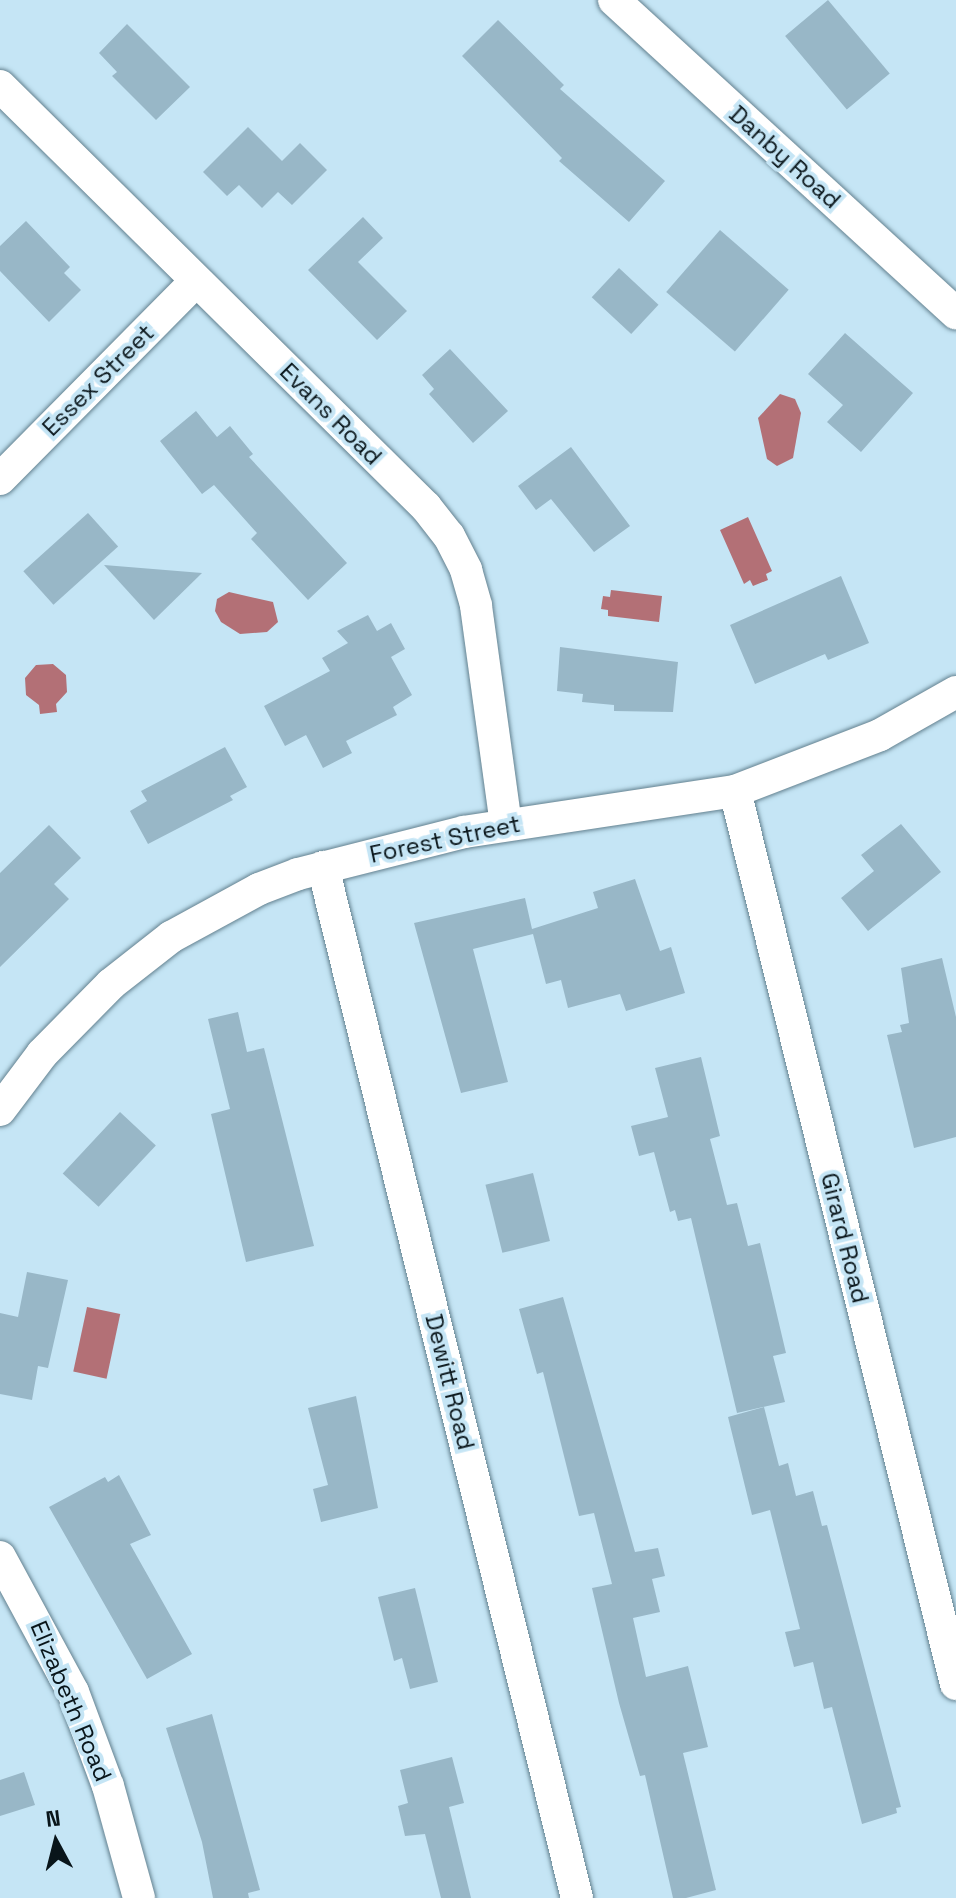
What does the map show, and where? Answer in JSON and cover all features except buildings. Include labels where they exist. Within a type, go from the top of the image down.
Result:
[{"type":"street","name":"Danby Road","points":[[614,0],[956,313]]},
{"type":"street","name":"Evans Road","points":[[0,86],[426,507],[459,553],[476,606],[506,824]]},
{"type":"street","name":"Essex Street","points":[[0,479],[196,281]]},
{"type":"street","name":"Forest Street","points":[[0,1110],[76,1017],[171,937],[259,889],[323,867],[506,824],[735,791],[880,735],[956,692]]},
{"type":"street","name":"Girard Road","points":[[735,791],[956,1684]]},
{"type":"street","name":"Dewitt Road","points":[[323,867],[577,1898]]},
{"type":"street","name":"Elizabeth Road","points":[[0,1557],[52,1646],[78,1704],[108,1786],[139,1898]]},
{"type":"shaded area","points":[[780,394],[795,399],[801,413],[793,458],[777,466],[767,459],[758,418]]},
{"type":"shaded area","points":[[748,517],[772,571],[766,574],[768,580],[753,586],[750,580],[744,584],[720,530]]},
{"type":"shaded area","points":[[611,590],[662,596],[659,622],[608,616],[608,610],[601,609],[603,596],[610,597]]},
{"type":"shaded area","points":[[229,592],[273,602],[278,622],[267,632],[240,634],[221,622],[215,611],[217,599]]},
{"type":"shaded area","points":[[53,664],[66,675],[67,692],[56,704],[57,712],[40,714],[39,705],[26,695],[25,678],[36,665]]},
{"type":"shaded area","points":[[87,1307],[120,1314],[107,1379],[73,1372]]}]
